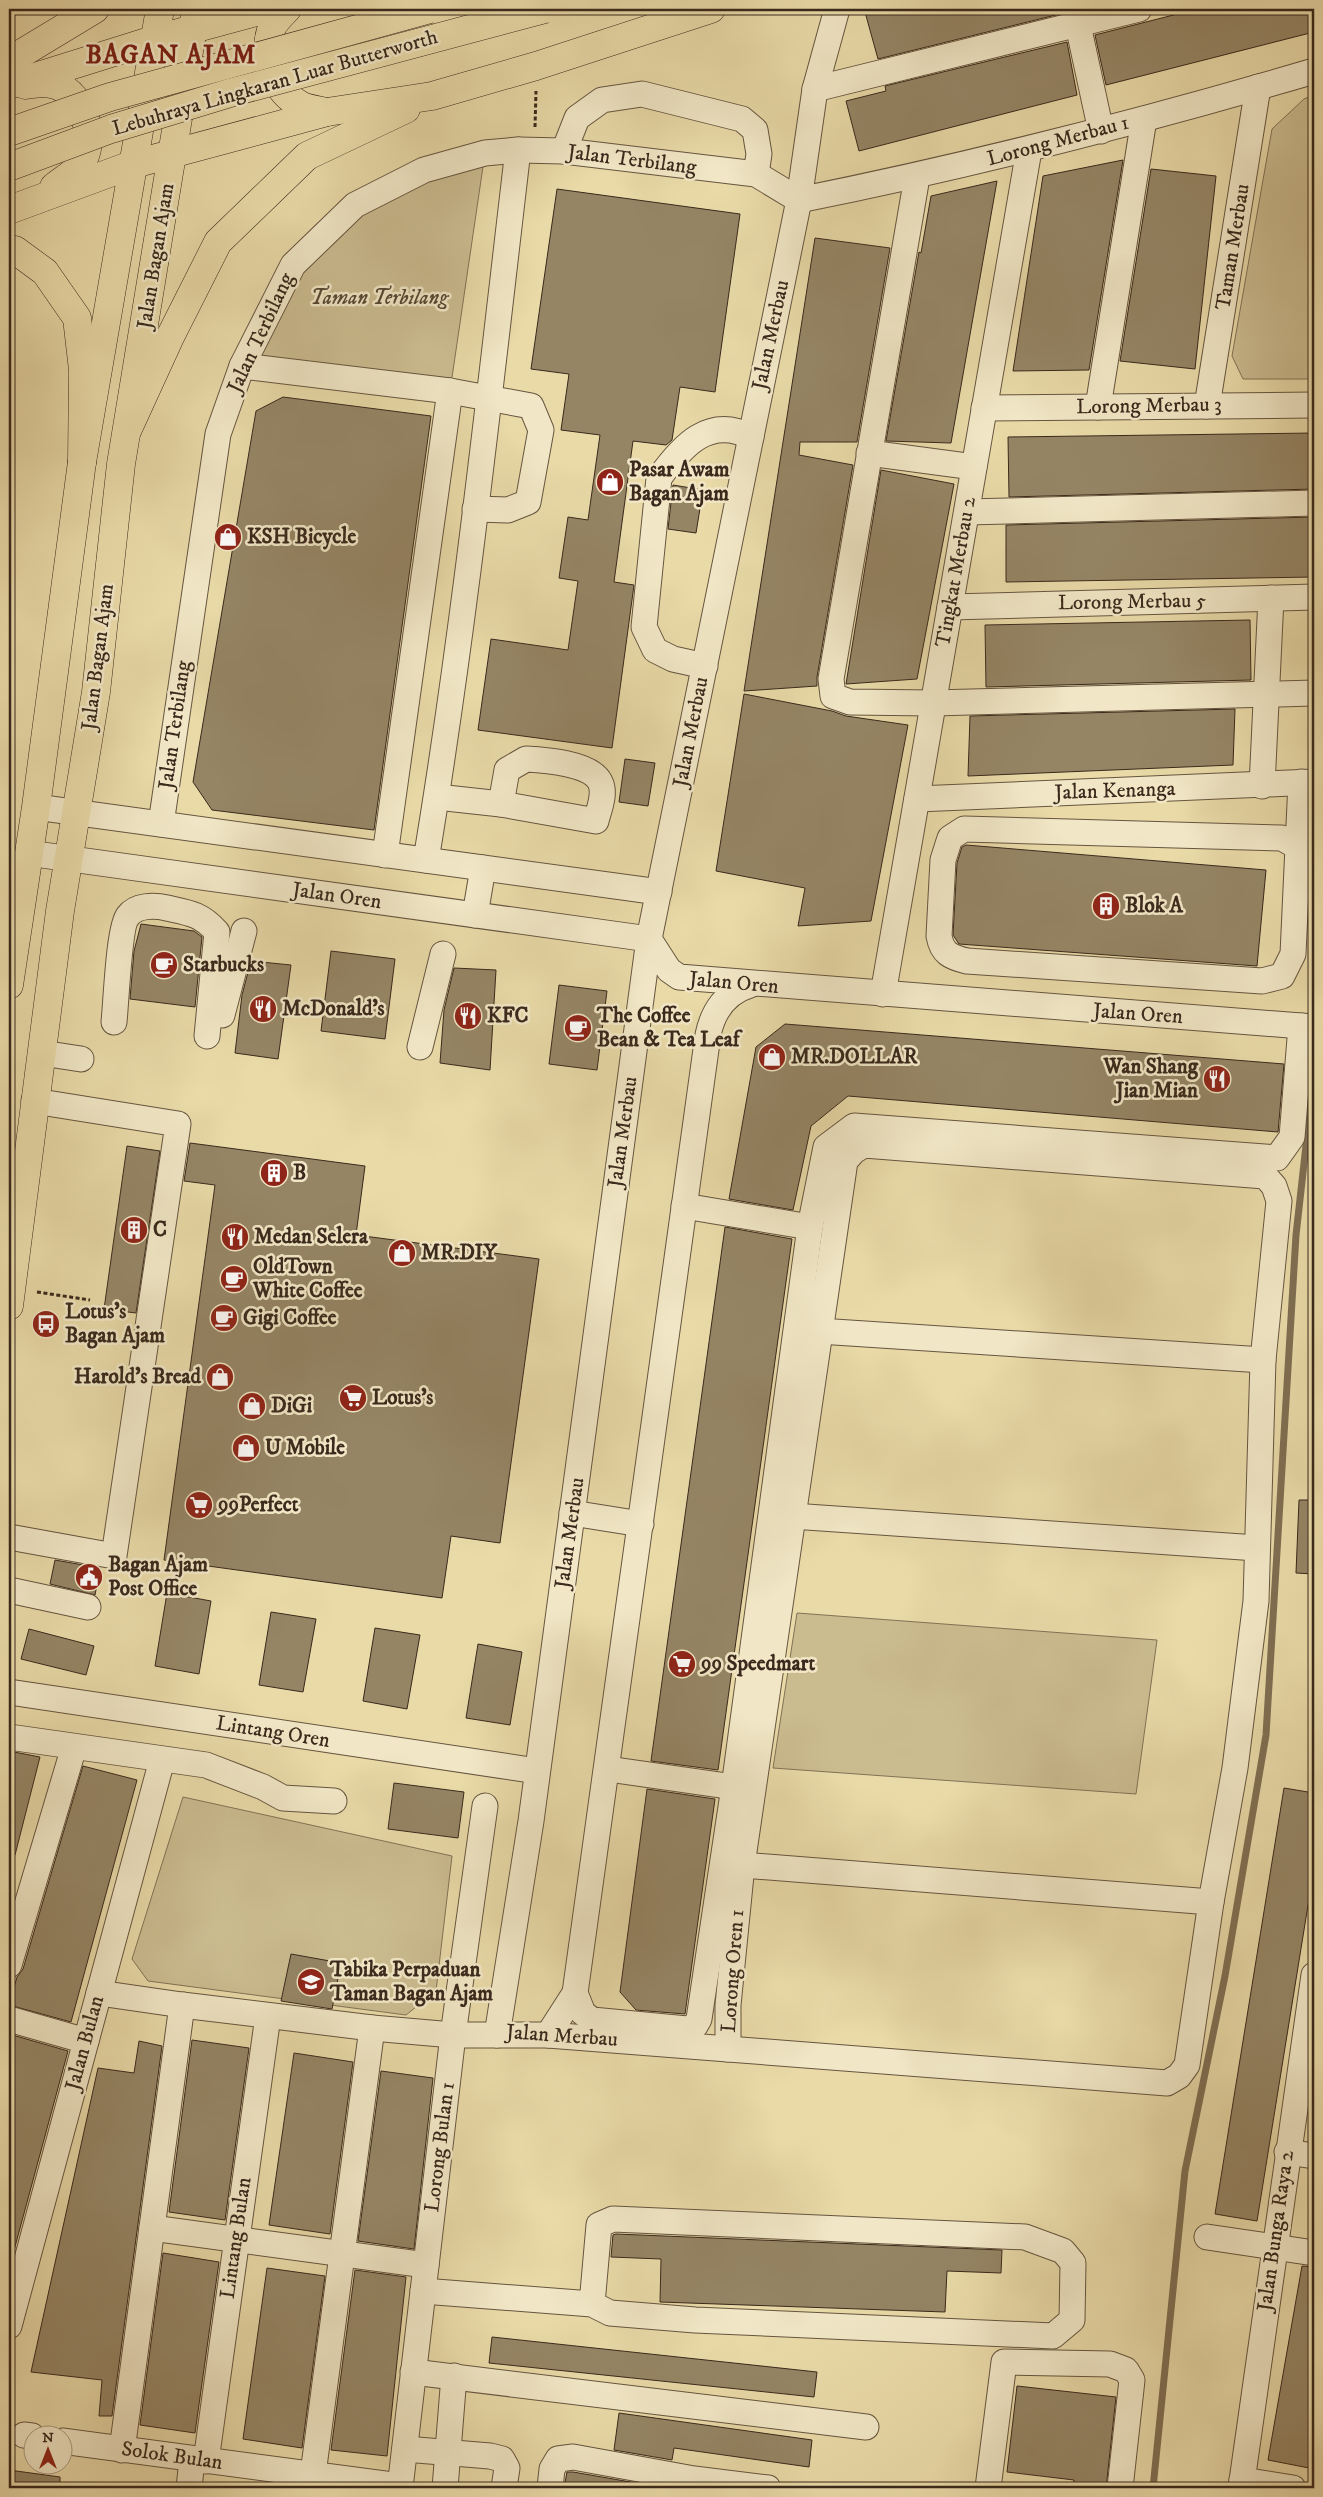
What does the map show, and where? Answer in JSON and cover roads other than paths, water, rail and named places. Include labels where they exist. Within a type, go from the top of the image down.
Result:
[{"type":"main road","points":[[9,61],[95,9]]},
{"type":"main road","name":"Jalan Bagan Ajam","points":[[9,985],[36,807],[82,462],[160,9]]},
{"type":"main road","points":[[9,86],[156,39],[194,19],[267,9]]},
{"type":"main road","points":[[287,9],[271,29],[268,51],[272,72],[283,92],[301,106],[326,112]]},
{"type":"main road","name":"Lebuhraya Lingkaran Luar Butterworth","points":[[9,132],[110,97],[430,9]]},
{"type":"main road","name":"Lebuhraya Lingkaran Luar Butterworth","points":[[9,167],[111,129],[233,92],[545,9]]},
{"type":"main road","points":[[9,210],[134,164],[326,112],[432,96],[536,66],[711,9]]},
{"type":"main road","name":"Jalan Bagan Ajam","points":[[9,1306],[60,911],[96,692],[120,464],[194,19]]},
{"type":"main road","points":[[9,86],[39,83],[57,86],[72,96],[83,111],[88,129],[88,147],[81,164],[37,200]]},
{"type":"main road","points":[[127,431],[170,337],[218,242],[307,156],[432,96]]},
{"type":"main road","points":[[9,249],[15,250],[45,272],[77,318],[83,370],[82,462]]},
{"type":"street","name":"Jalan Merbau","points":[[728,2049],[548,2035],[497,2035],[537,1771],[649,938],[799,200],[816,89],[837,9]]},
{"type":"street","points":[[816,89],[1139,9]]},
{"type":"street","points":[[1078,25],[1101,131]]},
{"type":"street","name":"Lorong Merbau 1","points":[[799,200],[917,177],[1029,150],[1314,71]]},
{"type":"street","name":"Taman Merbau","points":[[1208,406],[1258,88]]},
{"type":"street","points":[[564,151],[577,118],[602,100],[642,94],[742,119],[754,130],[759,154],[756,174]]},
{"type":"street","points":[[1098,407],[1144,119]]},
{"type":"street","points":[[426,860],[437,797],[489,397],[526,150]]},
{"type":"street","name":"Jalan Terbilang","points":[[161,824],[218,434],[242,366],[293,265],[355,205],[424,170],[485,153],[526,150],[564,151],[756,174],[799,200]]},
{"type":"street","name":"Tingkat Merbau 2","points":[[882,994],[1029,150]]},
{"type":"street","points":[[917,177],[831,679],[833,696],[850,702],[933,703],[1054,698],[1314,693]]},
{"type":"street","points":[[242,366],[450,391],[531,406],[540,430],[528,502],[508,510],[475,509]]},
{"type":"street","points":[[385,855],[450,391]]},
{"type":"street","name":"Lorong Merbau 3","points":[[984,408],[1314,405]]},
{"type":"street","points":[[704,666],[673,659],[654,650],[644,627],[659,478],[668,465],[701,433],[724,428],[741,432],[751,437]]},
{"type":"street","points":[[869,453],[974,466]]},
{"type":"street","points":[[967,512],[1314,503]]},
{"type":"street","name":"Lorong Merbau 5","points":[[950,607],[1314,597]]},
{"type":"street","points":[[1262,786],[1271,598]]},
{"type":"street","points":[[1298,847],[1282,838],[964,829],[950,838],[944,860],[939,936],[941,947],[951,958],[967,961],[1262,980],[1282,976],[1293,954],[1298,847],[1307,782]]},
{"type":"street","name":"Jalan Kenanga","points":[[917,799],[1262,786],[1307,782]]},
{"type":"street","points":[[437,797],[501,804]]},
{"type":"street","points":[[36,807],[659,892]]},
{"type":"street","name":"Jalan Oren","points":[[28,853],[649,938],[669,970],[679,978],[1308,1027]]},
{"type":"street","points":[[475,915],[483,868]]},
{"type":"street","points":[[114,1022],[123,932],[127,916],[138,907],[160,906],[199,916],[217,932],[207,1036]]},
{"type":"street","points":[[222,1014],[244,931]]},
{"type":"street","points":[[420,1047],[443,954]]},
{"type":"street","name":"Jalan Merbau","points":[[575,1993],[608,1769],[710,1026],[718,1007],[737,989],[750,985]]},
{"type":"street","points":[[575,1993],[583,2013],[592,2020],[687,2029],[695,2026],[699,2019],[734,1787],[810,1226],[826,1147],[854,1126],[1277,1158],[1292,1137],[1308,1027]]},
{"type":"street","points":[[42,1054],[81,1059]]},
{"type":"street","points":[[9,1537],[114,1556],[178,1124],[34,1101]]},
{"type":"street","name":"Lorong Oren 1","points":[[1211,1902],[1187,2066],[1179,2076],[1167,2083],[728,2049],[728,2005],[742,1865],[845,1161],[854,1151],[864,1145],[1265,1176],[1274,1186],[1279,1201],[1263,1360]]},
{"type":"street","points":[[684,1206],[810,1226]]},
{"type":"street","points":[[742,1865],[1211,1902],[1235,1768],[1256,1601],[1263,1360],[819,1331]]},
{"type":"street","points":[[572,1513],[641,1524]]},
{"type":"street","points":[[792,1516],[1258,1548]]},
{"type":"street","points":[[9,1590],[88,1607]]},
{"type":"street","name":"Lintang Oren","points":[[9,1692],[537,1771]]},
{"type":"street","points":[[9,1737],[206,1765],[263,1787],[283,1798],[334,1801]]},
{"type":"street","points":[[9,1965],[74,1747]]},
{"type":"street","name":"Jalan Bulan","points":[[10,2317],[162,1760]]},
{"type":"street","points":[[608,1769],[734,1787]]},
{"type":"street","name":"Lorong Bulan 1","points":[[400,2487],[453,2034],[485,1806]]},
{"type":"street","name":"Jalan Bunga Raya 2","points":[[1241,2484],[1287,2152],[1307,2064],[1314,1975]]},
{"type":"street","points":[[99,1992],[182,2005],[372,2028],[497,2035]]},
{"type":"street","points":[[548,2035],[575,1993]]},
{"type":"street","points":[[122,2450],[182,2005]]},
{"type":"street","name":"Lintang Bulan","points":[[189,2488],[199,2460],[236,2240],[268,2016]]},
{"type":"street","points":[[9,2019],[86,2041]]},
{"type":"street","points":[[313,2474],[372,2028]]},
{"type":"street","points":[[1287,2152],[1314,2156]]},
{"type":"street","points":[[423,2291],[592,2304],[610,2313],[695,2320],[1053,2336],[1072,2320],[1073,2263],[1063,2251],[1025,2238],[613,2218],[599,2225],[592,2304]]},
{"type":"street","points":[[152,2228],[426,2265]]},
{"type":"street","points":[[1207,2237],[1314,2253]]},
{"type":"street","points":[[988,2488],[1004,2362],[1110,2364],[1126,2370],[1132,2380],[1120,2488]]},
{"type":"street","points":[[413,2372],[866,2427]]},
{"type":"street","points":[[445,2488],[454,2376]]},
{"type":"street","name":"Solok Bulan","points":[[72,2442],[400,2487]]},
{"type":"street","points":[[405,2450],[502,2458],[507,2468],[504,2488]]},
{"type":"street","points":[[550,2488],[552,2469],[558,2459],[573,2457],[694,2478],[768,2488]]},
{"type":"street","points":[[1241,2484],[1293,2488]]},
{"type":"waterway","points":[[1153,2488],[1185,2171],[1225,1976],[1266,1735],[1296,1235],[1314,1074]]},
{"type":"place","name":"Pasar Awam Bagan Ajam","points":[[610,482]]},
{"type":"place","name":"KSH Bicycle","points":[[228,537]]},
{"type":"place","name":"Blok A","points":[[1106,906]]},
{"type":"place","name":"Starbucks","points":[[164,965]]},
{"type":"place","name":"McDonald's","points":[[263,1009]]},
{"type":"place","name":"KFC","points":[[468,1016]]},
{"type":"place","name":"The Coffee Bean & Tea Leaf","points":[[578,1028]]},
{"type":"place","name":"MR.DOLLAR","points":[[772,1057]]},
{"type":"place","name":"Wan Shang Jian Mian","points":[[1217,1079]]},
{"type":"place","name":"B","points":[[274,1173]]},
{"type":"place","name":"C","points":[[134,1230]]},
{"type":"place","name":"Medan Selera","points":[[235,1237]]},
{"type":"place","name":"MR.DIY","points":[[402,1253]]},
{"type":"place","name":"OldTown White Coffee","points":[[234,1279]]},
{"type":"place","name":"Gigi Coffee","points":[[224,1318]]},
{"type":"place","name":"Lotus's Bagan Ajam","points":[[46,1324]]},
{"type":"place","name":"Harold's Bread","points":[[220,1377]]},
{"type":"place","name":"Lotus's","points":[[353,1398]]},
{"type":"place","name":"DiGi","points":[[252,1406]]},
{"type":"place","name":"U Mobile","points":[[246,1448]]},
{"type":"place","name":"99Perfect","points":[[199,1505]]},
{"type":"place","name":"Bagan Ajam Post Office","points":[[89,1577]]},
{"type":"place","name":"99 Speedmart","points":[[682,1664]]},
{"type":"place","name":"Tabika Perpaduan Taman Bagan Ajam","points":[[311,1982]]},
{"type":"district","name":"BAGAN AJAM","points":[[171,55]]},
{"type":"park label","name":"Taman Terbilang","points":[[379,298]]}]
